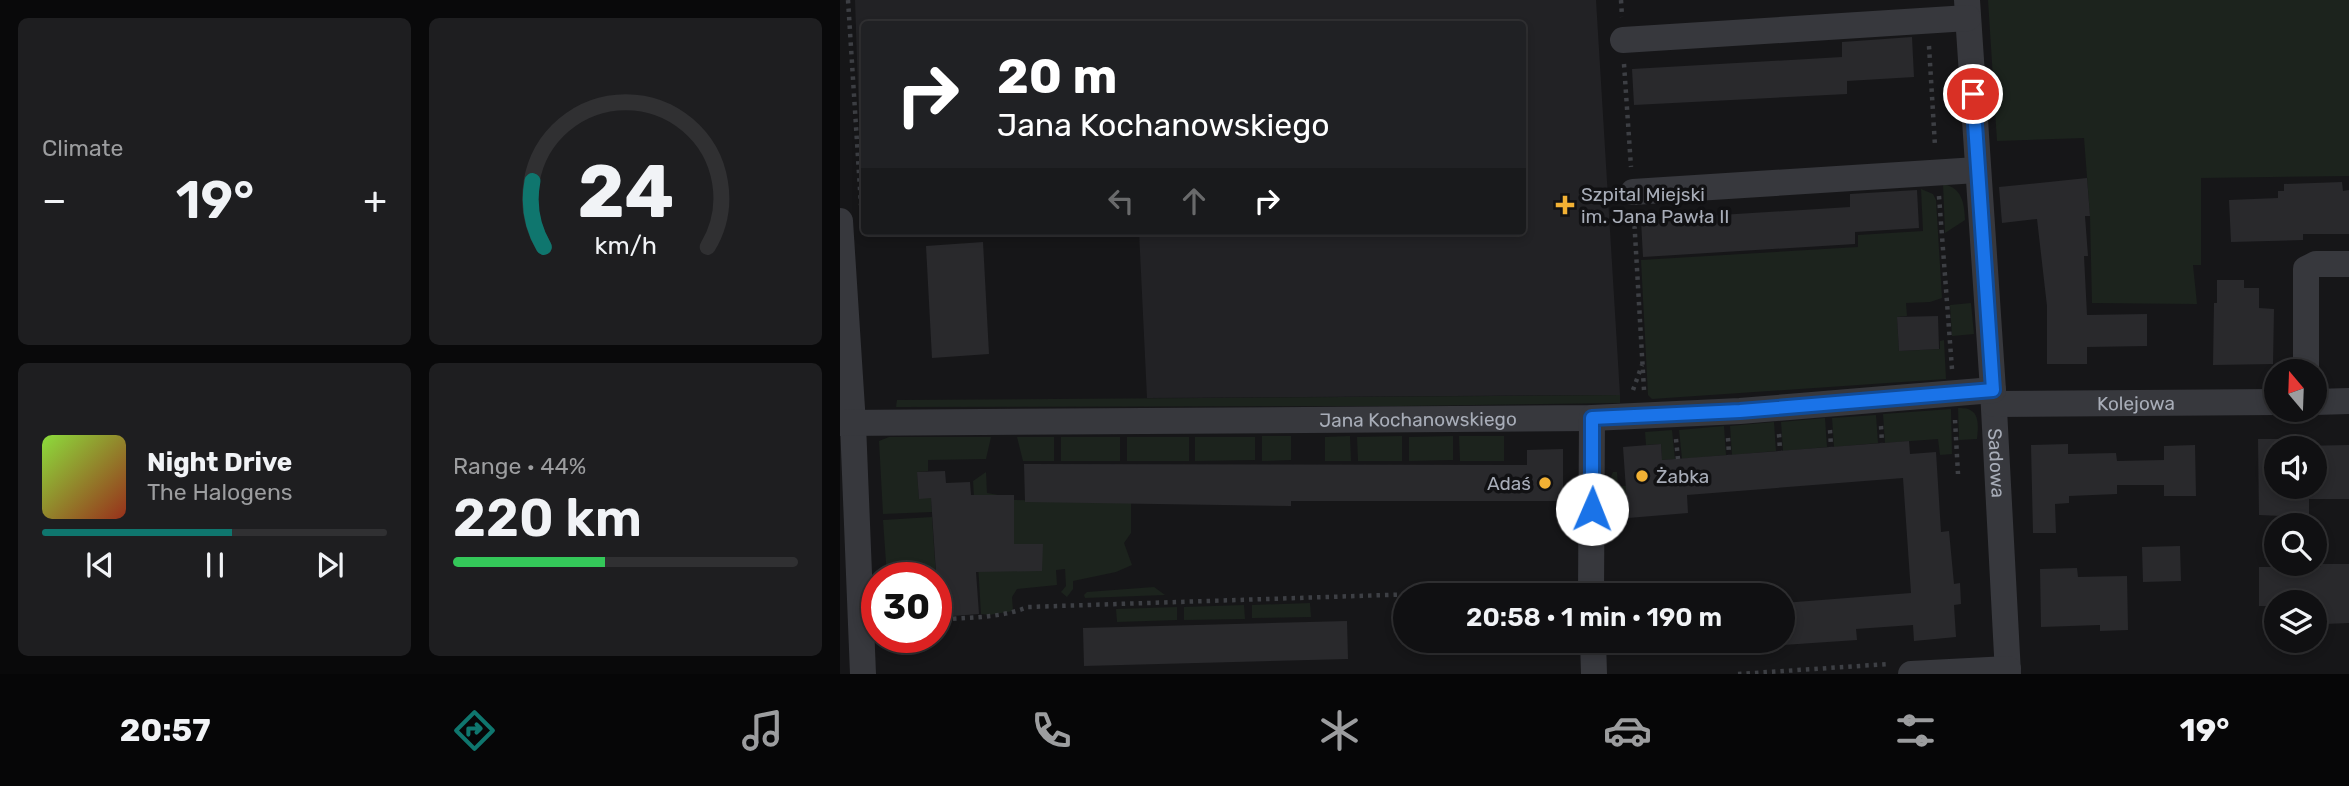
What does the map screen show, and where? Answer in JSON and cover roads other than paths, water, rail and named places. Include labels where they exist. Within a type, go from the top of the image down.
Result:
[{"type":"street","points":[[1623,40],[1927,21],[1968,9]]},
{"type":"street","name":"Sadowa","points":[[1968,9],[2008,671]]},
{"type":"street","points":[[1633,192],[1977,170]]},
{"type":"street","points":[[840,221],[855,663]]},
{"type":"street","points":[[2306,359],[2306,269],[2316,264],[2349,264]]},
{"type":"street","name":"Jana Kochanowskiego","points":[[846,424],[1592,418],[1740,411],[1954,393],[1993,397]]},
{"type":"street","name":"Kolejowa","points":[[1993,397],[2264,402]]},
{"type":"street","points":[[2328,402],[2349,401]]},
{"type":"street","points":[[1591,583],[1592,418]]},
{"type":"street","points":[[1593,653],[1594,674]]},
{"type":"street","points":[[1906,668],[2008,671]]},
{"type":"place","name":"Szpital Miejski im. Jana Pawła II","points":[[1565,205]]},
{"type":"place","name":"Żabka","points":[[1642,476]]},
{"type":"place","name":"Adaś","points":[[1545,483]]}]
